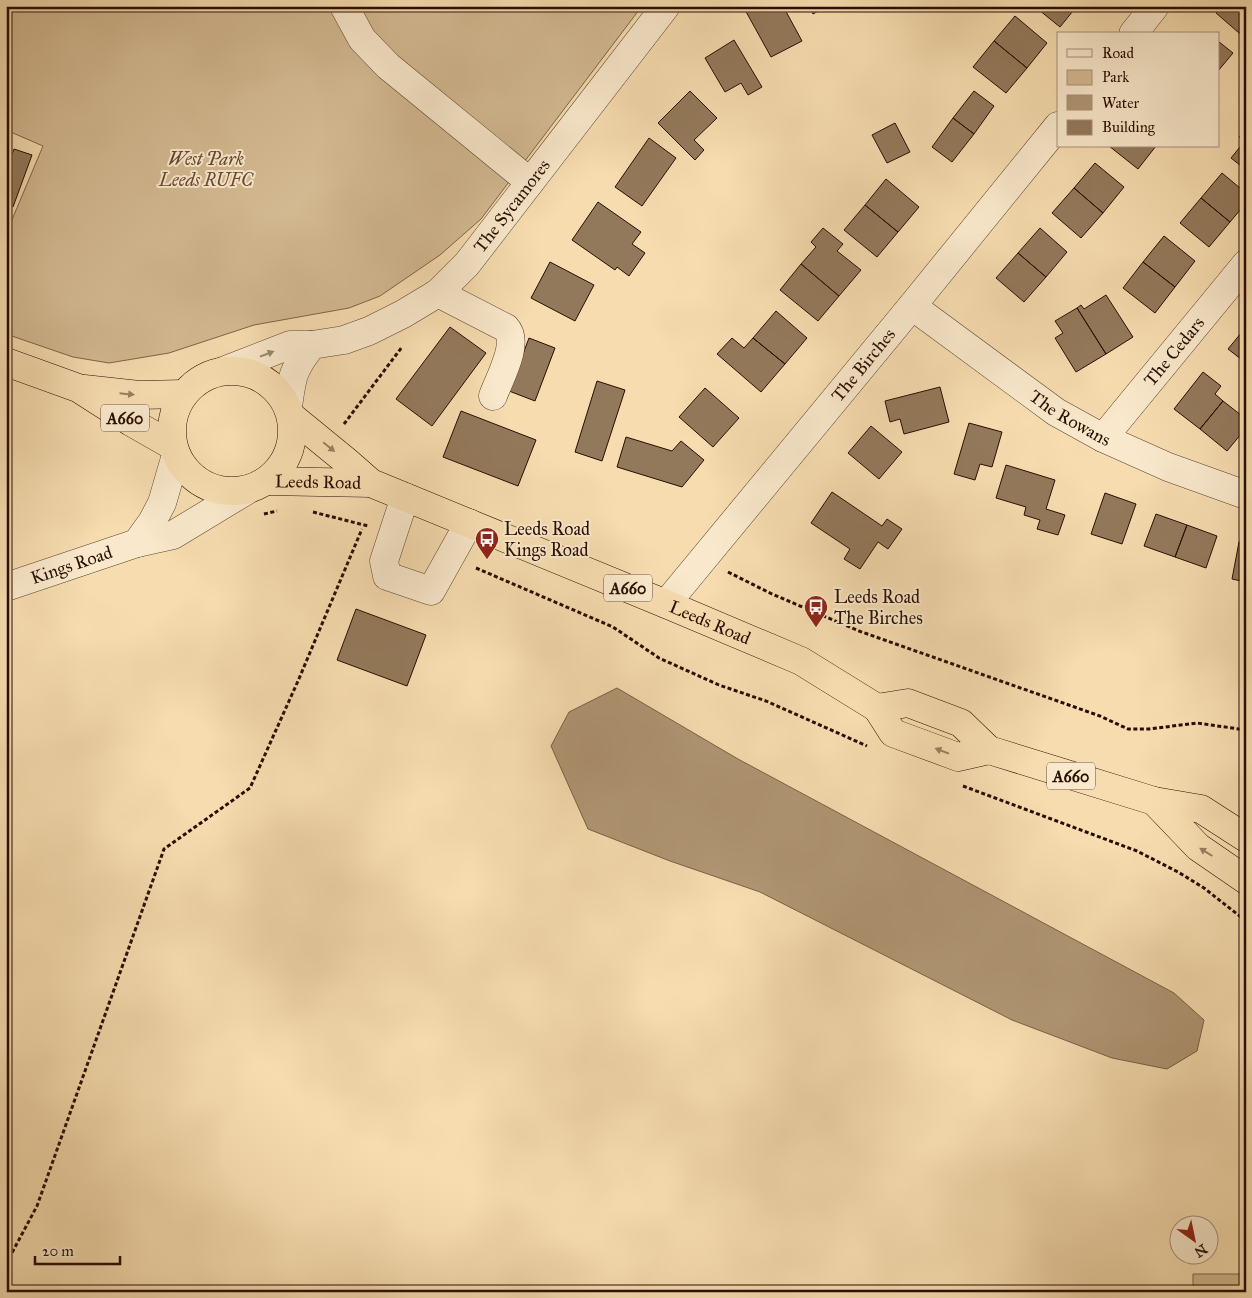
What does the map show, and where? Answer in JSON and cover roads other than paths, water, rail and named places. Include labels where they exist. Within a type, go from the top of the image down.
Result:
[{"type":"highway","name":"A660","points":[[6,362],[78,388],[175,451]]},
{"type":"highway","points":[[223,371],[243,371],[262,378],[277,390],[289,412],[292,435],[288,452],[280,468],[258,485],[232,492],[214,489],[198,482],[185,470],[175,451],[172,428],[175,410],[184,394],[195,383],[208,375],[223,371]]},
{"type":"highway","name":"A660","points":[[78,388],[139,395],[184,394]]},
{"type":"highway","name":"Leeds Road","points":[[289,412],[327,445],[386,489],[801,661],[877,708],[893,733],[958,757],[989,750],[1154,802],[1201,810],[1246,838]]},
{"type":"highway","name":"Leeds Road","points":[[258,485],[310,482],[386,489]]},
{"type":"highway","name":"Leeds Road","points":[[1154,802],[1198,847],[1246,880]]},
{"type":"street","points":[[344,6],[362,39],[388,66],[530,182]]},
{"type":"street","name":"The Sycamores","points":[[223,371],[290,345],[312,345],[344,340],[369,331],[438,293],[466,264],[666,6]]},
{"type":"street","points":[[1135,32],[1155,6]]},
{"type":"street","name":"The Birches","points":[[666,604],[1057,127]]},
{"type":"street","name":"The Cedars","points":[[1103,438],[1246,264]]},
{"type":"street","points":[[438,293],[510,331],[511,349],[493,396]]},
{"type":"street","name":"The Rowans","points":[[912,306],[1056,412],[1103,438],[1168,467],[1246,495]]},
{"type":"street","points":[[289,412],[291,379],[298,362],[312,345]]},
{"type":"street","points":[[137,543],[152,522],[162,503],[175,451]]},
{"type":"street","name":"Kings Road","points":[[6,587],[137,543],[173,535],[258,485]]},
{"type":"street","points":[[386,489],[394,533],[384,561],[387,576],[431,591],[469,523]]},
{"type":"water","points":[[617,688],[738,759],[1174,993],[1204,1020],[1197,1051],[1167,1069],[1112,1058],[1012,1020],[760,892],[670,861],[588,829],[551,746],[569,712]]},
{"type":"place","name":"Leeds Road Kings Road","points":[[487,560]]},
{"type":"place","name":"Leeds Road The Birches","points":[[816,628]]},
{"type":"park label","name":"West Park Leeds RUFC","points":[[206,169]]}]
